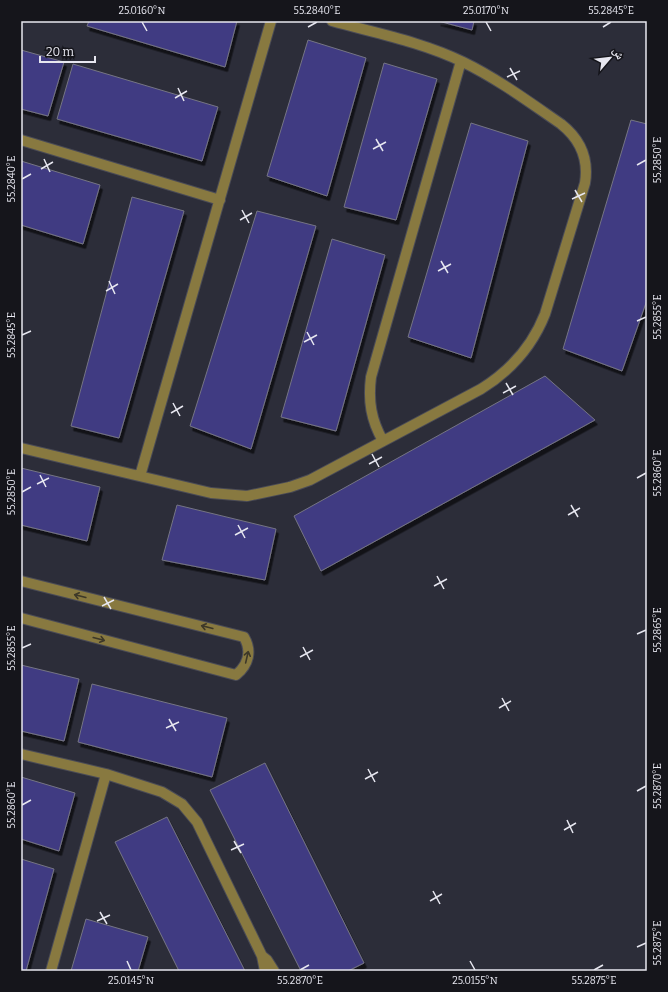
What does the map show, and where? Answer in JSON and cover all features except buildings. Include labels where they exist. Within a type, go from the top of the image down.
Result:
[{"type":"street","points":[[140,476],[271,21]]},
{"type":"street","points":[[21,448],[211,493],[247,496],[269,493],[310,480],[481,390],[504,373],[524,352],[540,328],[585,183],[587,174],[584,155],[576,138],[569,130],[502,84],[461,61],[413,44],[332,21]]},
{"type":"street","points":[[384,440],[372,417],[369,397],[371,377],[461,61]]},
{"type":"street","points":[[21,140],[220,200]]},
{"type":"street","points":[[21,581],[244,636],[249,650],[248,657],[242,670],[236,675],[21,618]]},
{"type":"street","points":[[21,754],[106,774],[162,792],[172,797],[190,812],[197,822],[262,956],[265,971]]},
{"type":"street","points":[[51,971],[106,774]]},
{"type":"street","points":[[262,956],[267,960],[274,971]]}]
